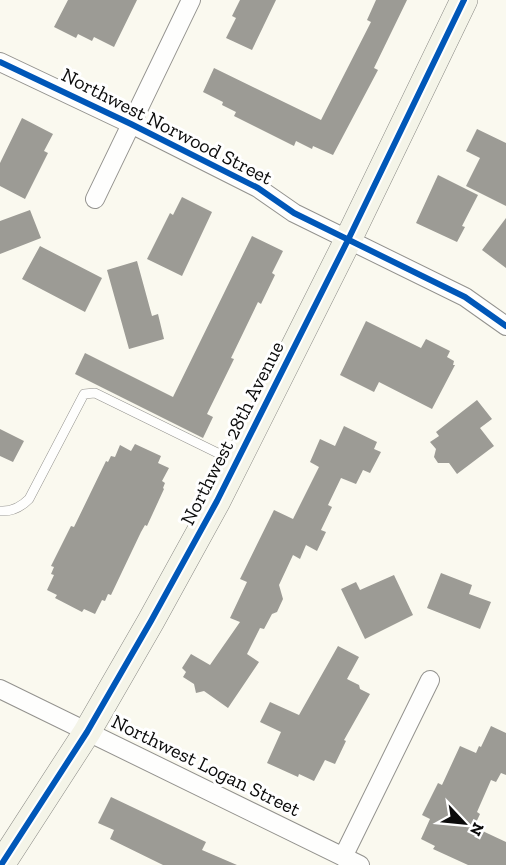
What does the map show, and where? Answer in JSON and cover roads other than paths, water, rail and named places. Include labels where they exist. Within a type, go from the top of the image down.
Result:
[{"type":"street","points":[[95,200],[191,0]]},
{"type":"street","name":"Northwest 28th Avenue","points":[[1,865],[87,732],[157,611],[237,462],[464,0]]},
{"type":"street","name":"Northwest Norwood Street","points":[[0,62],[258,188],[294,213],[465,297],[506,326]]},
{"type":"street","points":[[343,856],[430,680]]},
{"type":"street","name":"Northwest Logan Street","points":[[0,689],[360,865]]},
{"type":"lane","points":[[0,511],[6,512],[21,506],[29,499],[84,394],[95,393],[237,462]]}]
